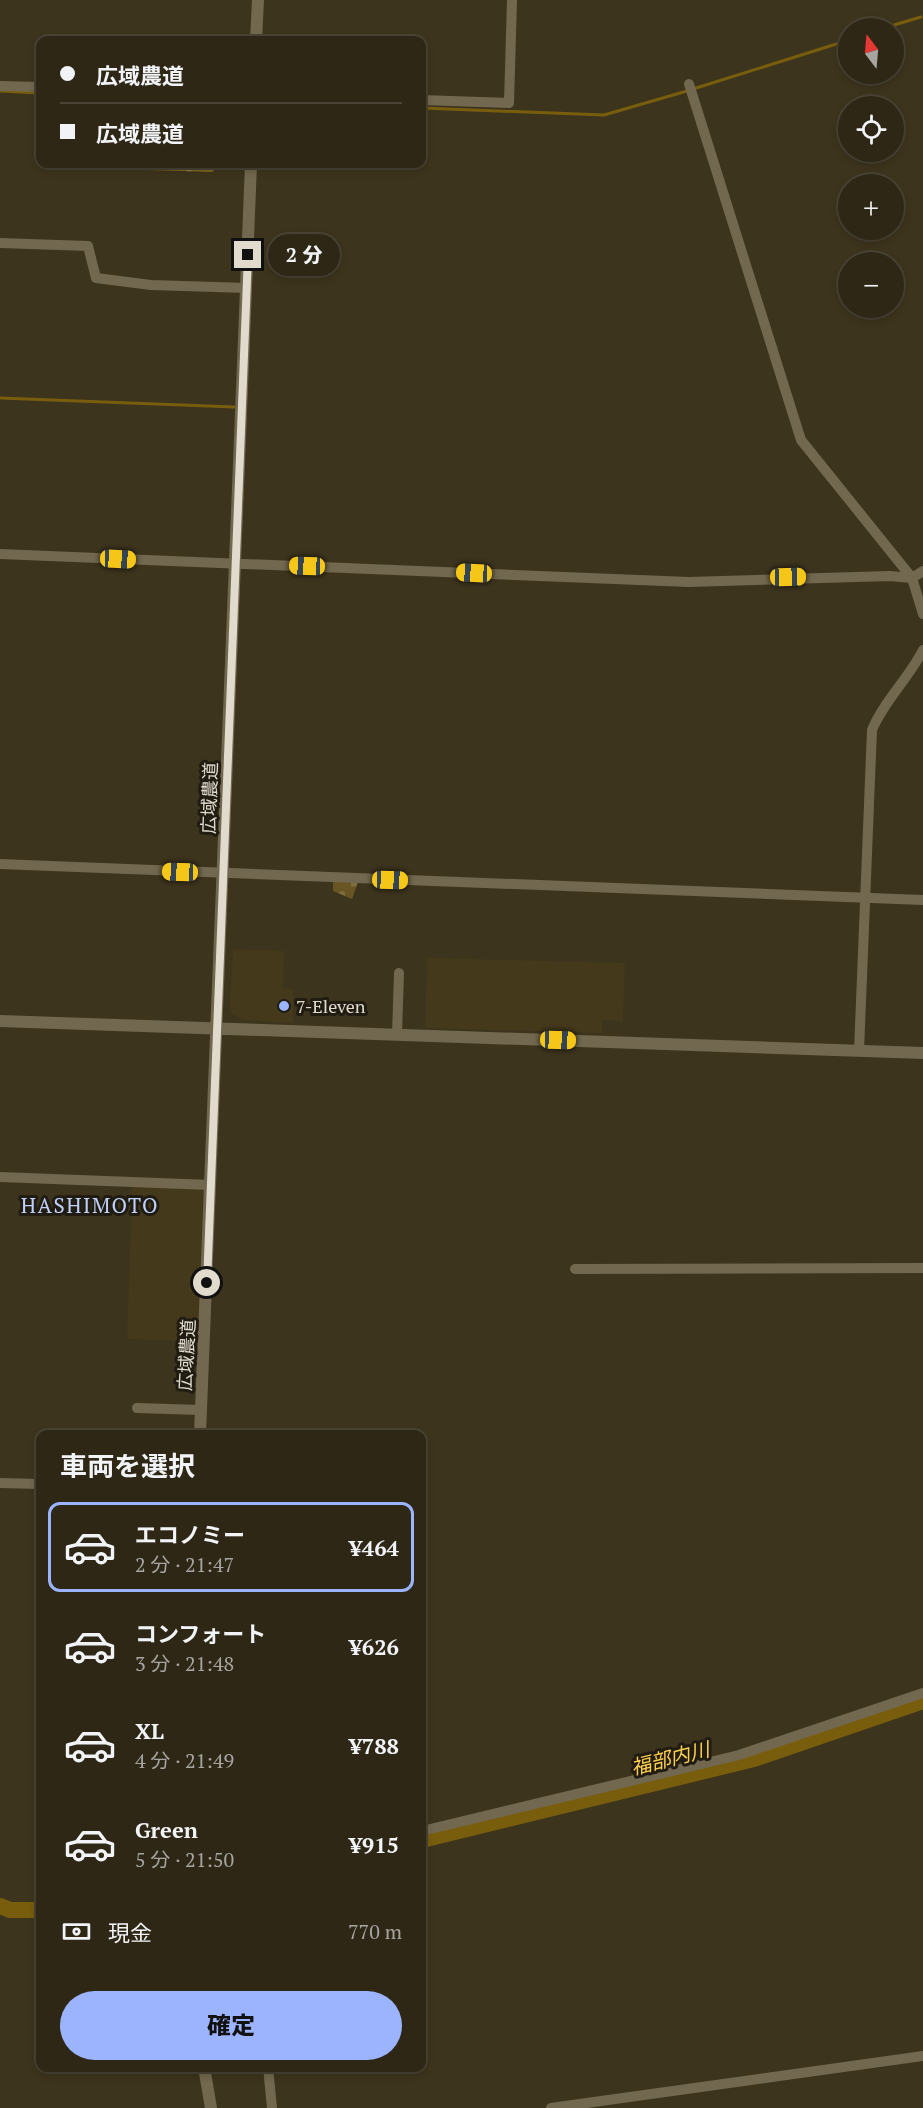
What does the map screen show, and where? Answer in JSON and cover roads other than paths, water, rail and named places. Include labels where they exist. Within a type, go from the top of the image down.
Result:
[{"type":"street","points":[[256,36],[258,0]]},
{"type":"street","points":[[426,100],[509,102],[512,0]]},
{"type":"street","points":[[689,84],[801,440],[912,578],[923,614]]},
{"type":"street","points":[[0,86],[36,87]]},
{"type":"street","name":"広域農道","points":[[200,1430],[219,1028],[251,168]]},
{"type":"street","points":[[0,243],[88,246],[96,278],[152,285],[246,288]]},
{"type":"street","points":[[0,554],[689,582],[845,576],[912,578],[923,571]]},
{"type":"street","points":[[858,1051],[872,730],[877,717],[909,675],[923,650]]},
{"type":"street","points":[[0,864],[923,900]]},
{"type":"street","points":[[397,1034],[399,973]]},
{"type":"street","points":[[0,1021],[923,1053]]},
{"type":"street","points":[[0,1177],[211,1185]]},
{"type":"street","points":[[575,1269],[923,1268]]},
{"type":"street","points":[[136,1408],[201,1410]]},
{"type":"street","points":[[0,1483],[36,1484]]},
{"type":"street","points":[[426,1830],[739,1755],[923,1693]]},
{"type":"street","points":[[550,2108],[923,2056]]},
{"type":"street","points":[[205,2072],[211,2108]]},
{"type":"street","points":[[268,2072],[272,2108]]},
{"type":"waterway","points":[[904,22],[921,17]]},
{"type":"waterway","points":[[693,89],[838,43]]},
{"type":"waterway","points":[[0,91],[36,93]]},
{"type":"waterway","points":[[426,108],[604,115],[687,91]]},
{"type":"waterway","points":[[0,398],[234,407]]},
{"type":"waterway","name":"福部内川","points":[[426,1839],[754,1759],[923,1701]]},
{"type":"waterway","name":"福部内川","points":[[0,1906],[10,1910],[36,1910]]},
{"type":"place","name":"7-Eleven","points":[[284,1006]]},
{"type":"district","name":"HASHIMOTO","points":[[90,1205]]}]
